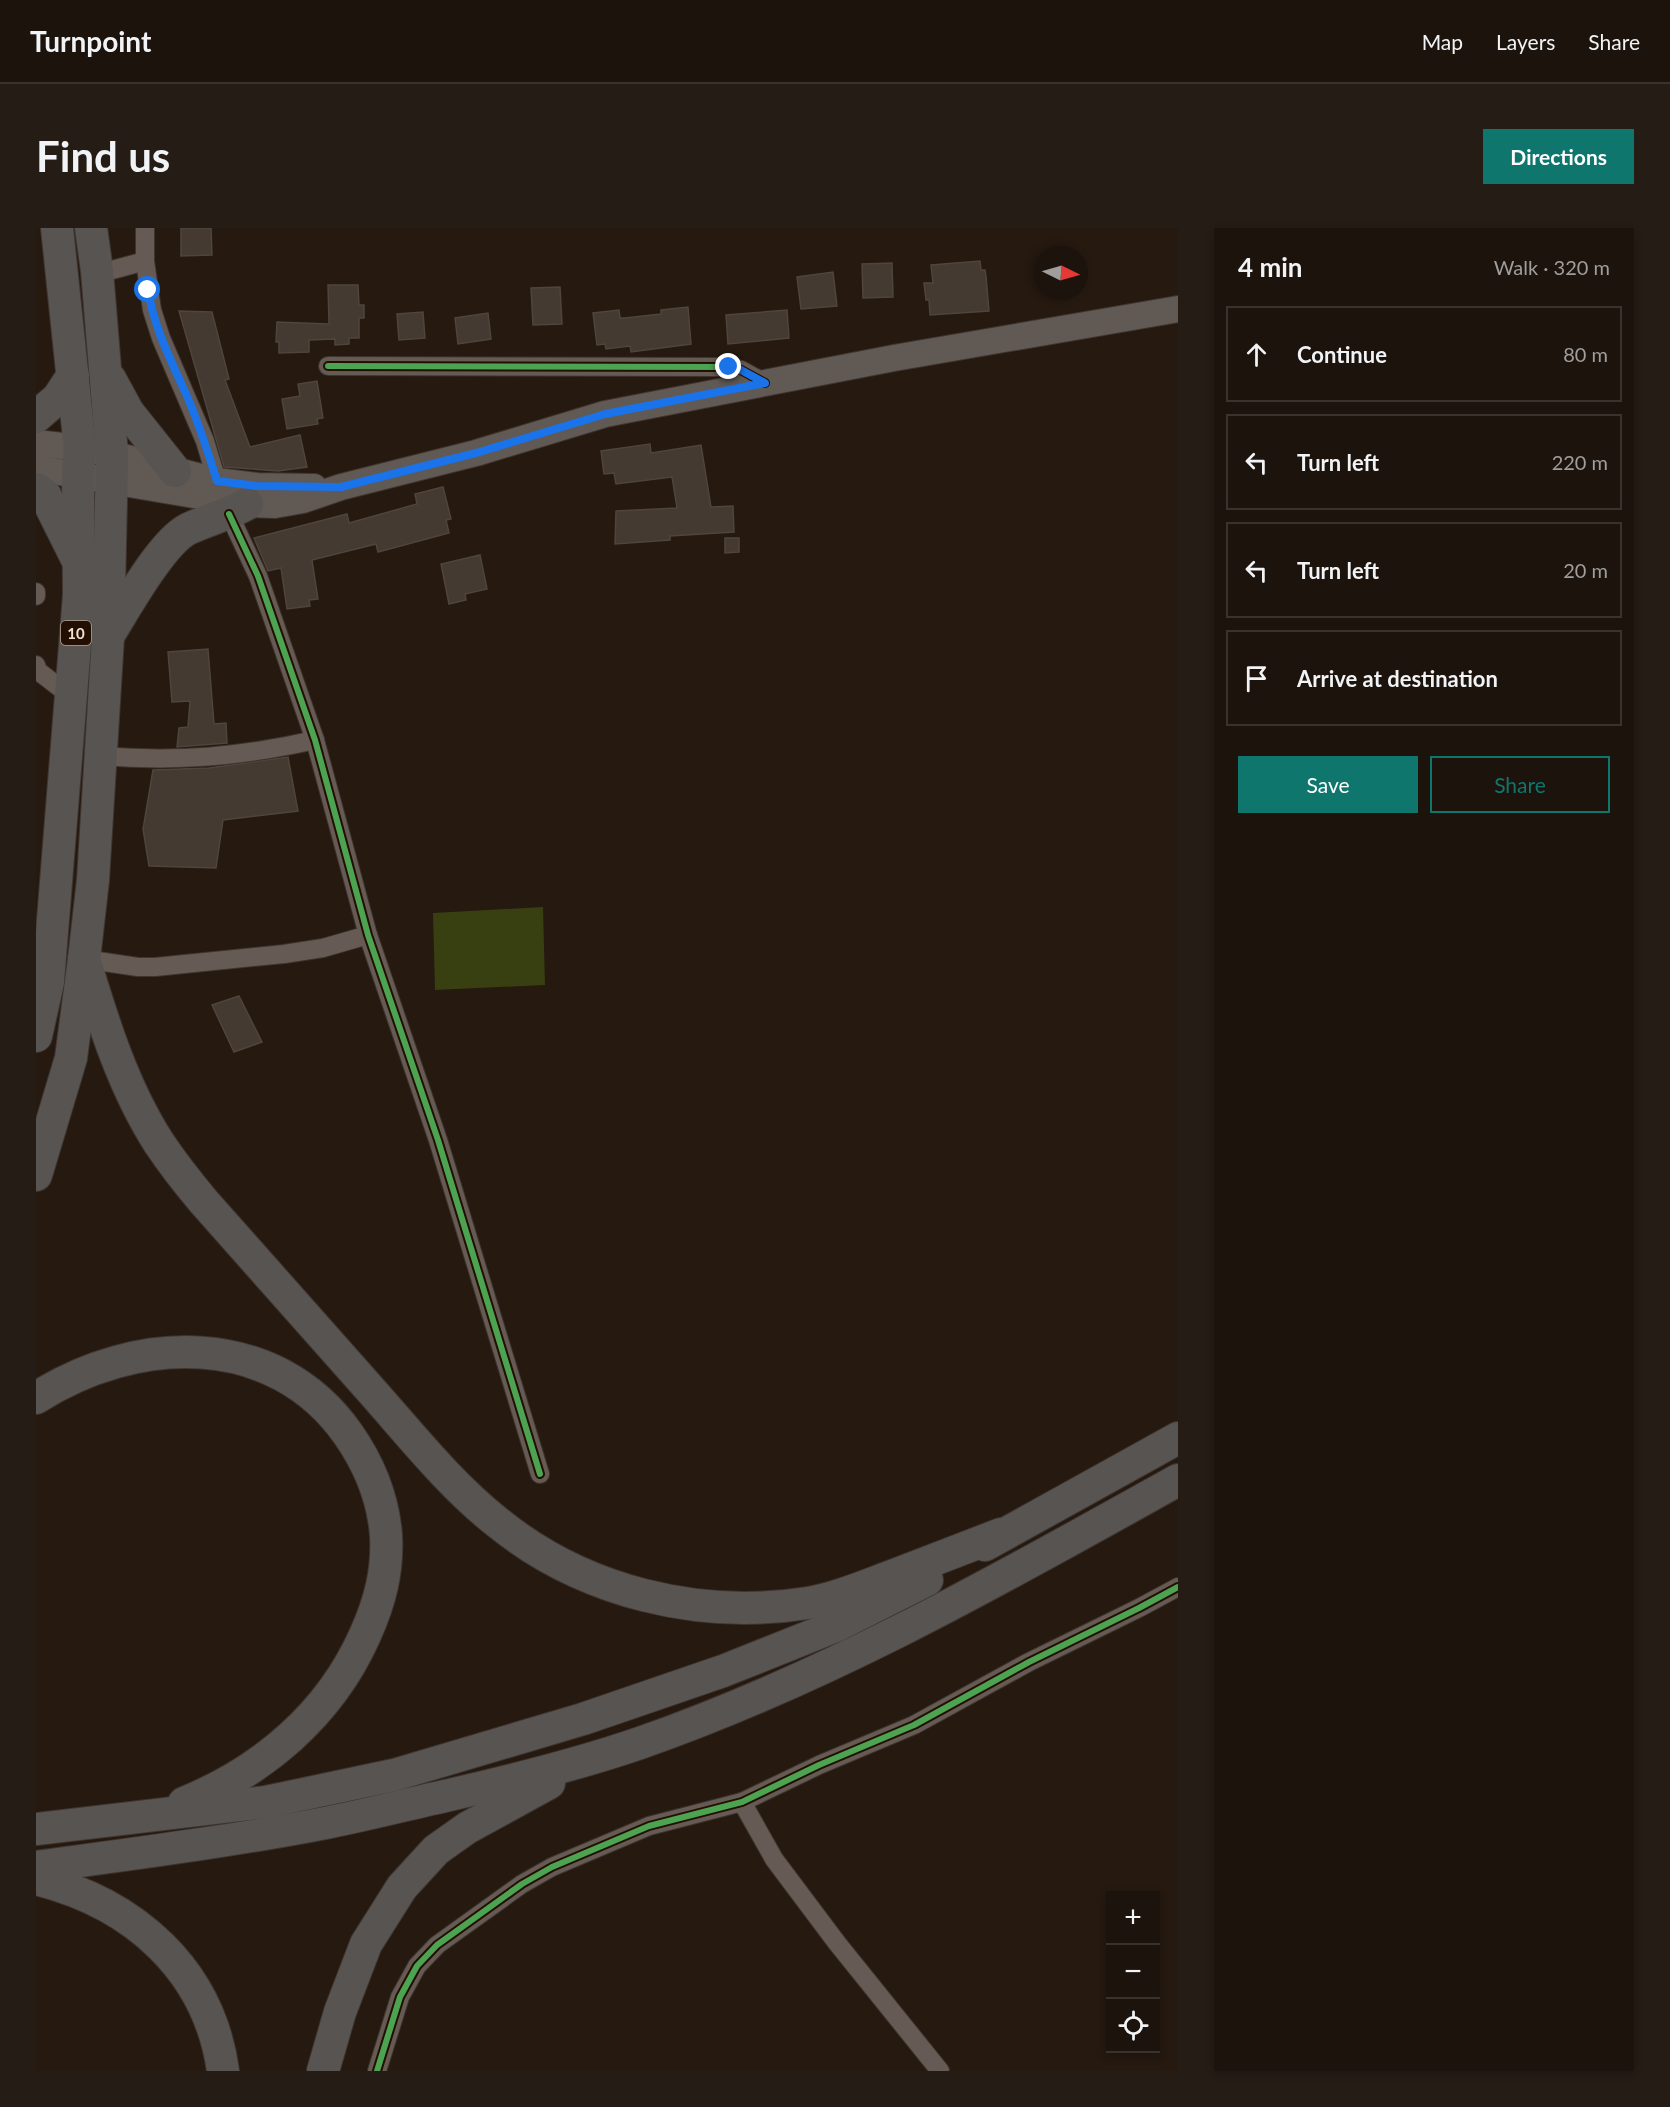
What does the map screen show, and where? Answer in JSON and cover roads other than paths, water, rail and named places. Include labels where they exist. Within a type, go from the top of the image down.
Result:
[{"type":"highway","name":"10","points":[[36,1036],[72,698],[79,563],[79,461],[73,375],[57,228]]},
{"type":"highway","name":"10","points":[[36,1175],[71,1058],[93,880],[108,637],[112,468],[106,372],[91,228]]},
{"type":"highway","points":[[106,372],[128,412],[175,471]]},
{"type":"highway","points":[[36,417],[58,398],[73,375]]},
{"type":"highway","points":[[36,489],[45,495],[79,563]]},
{"type":"highway","points":[[108,637],[140,584],[170,544],[188,530],[238,509]]},
{"type":"highway","points":[[84,959],[109,1037],[132,1090],[159,1142],[181,1174],[446,1475],[496,1521],[523,1542],[561,1565],[613,1587],[645,1597],[750,1608],[812,1602],[842,1594],[1001,1534]]},
{"type":"highway","points":[[36,1398],[72,1378],[97,1368],[150,1354],[205,1351],[250,1361],[292,1381],[328,1410],[357,1446],[368,1466],[382,1510],[387,1556],[385,1579],[371,1622],[337,1685],[303,1725],[264,1760],[221,1786],[149,1816]]},
{"type":"highway","points":[[36,1829],[266,1802],[394,1775],[583,1719],[723,1671],[836,1626],[921,1584],[1001,1534],[1178,1438]]},
{"type":"highway","points":[[36,1867],[195,1845],[321,1824],[496,1785],[639,1743],[722,1712],[870,1645],[1014,1571],[1178,1480]]},
{"type":"highway","points":[[323,2071],[340,2012],[366,1944],[402,1887],[436,1850],[467,1828],[596,1757]]},
{"type":"highway","points":[[36,1879],[99,1901],[139,1926],[162,1946],[182,1968],[199,1994],[212,2021],[223,2071]]},
{"type":"main road","points":[[36,443],[79,461],[112,468],[238,509],[275,505],[303,500],[341,487],[476,453],[605,414],[894,358],[1178,309]]},
{"type":"main road","points":[[36,468],[79,461]]},
{"type":"main road","points":[[112,468],[175,471],[217,481],[257,486],[341,487]]},
{"type":"street","points":[[145,228],[145,261],[152,310],[161,339],[205,441],[217,481]]},
{"type":"street","points":[[97,271],[112,270],[145,261]]},
{"type":"street","points":[[328,366],[729,367],[741,370],[765,383]]},
{"type":"street","points":[[238,509],[258,576],[315,740],[368,935],[438,1140],[540,1474]]},
{"type":"street","points":[[36,665],[38,671],[72,698]]},
{"type":"street","points":[[100,756],[154,760],[230,756],[273,750],[315,740]]},
{"type":"street","points":[[84,959],[138,967],[155,967],[284,954],[323,948],[368,935]]},
{"type":"street","points":[[377,2071],[400,1997],[423,1958],[464,1925],[522,1884],[552,1867],[649,1826],[742,1802],[819,1765],[914,1725],[1029,1662],[1178,1587]]},
{"type":"street","points":[[742,1802],[774,1859],[837,1943],[940,2071]]}]
